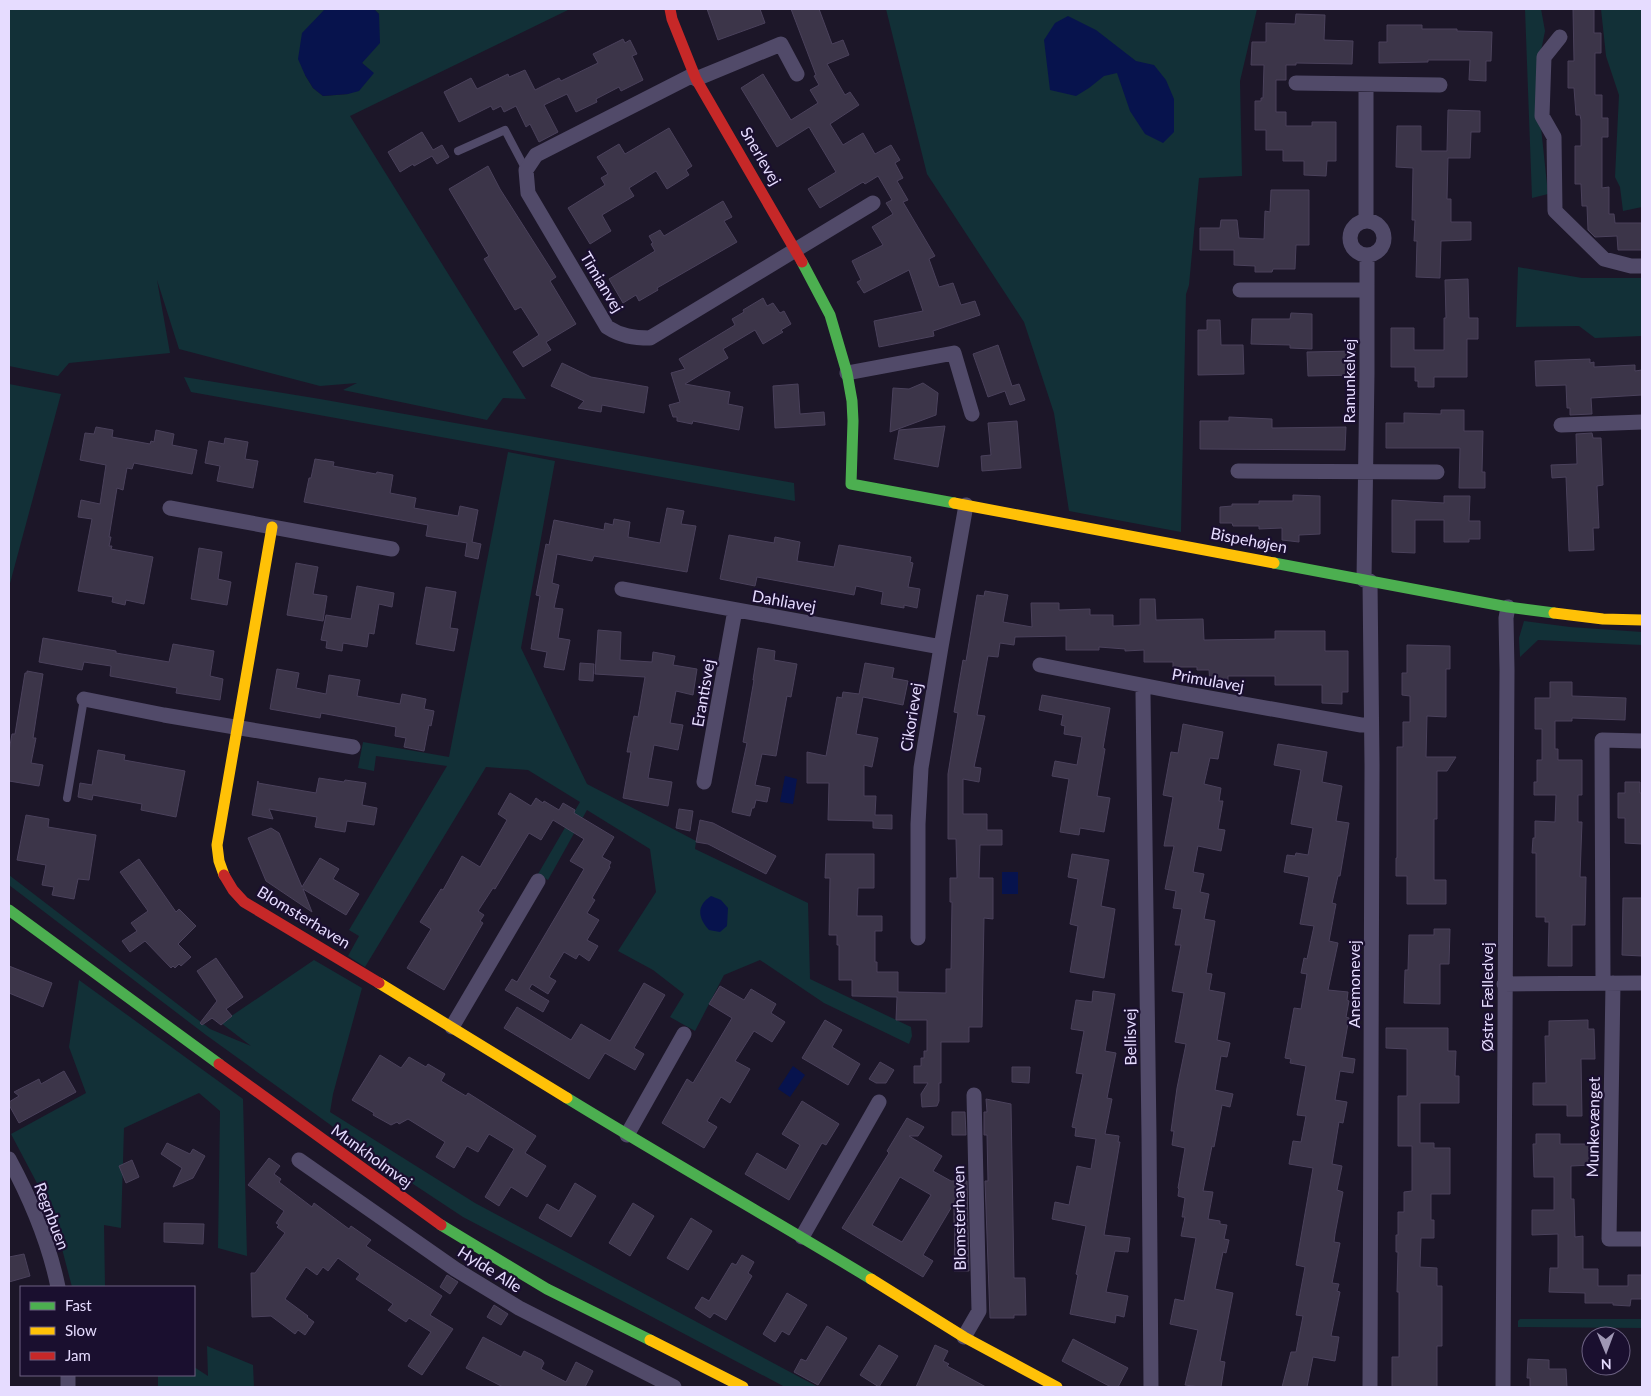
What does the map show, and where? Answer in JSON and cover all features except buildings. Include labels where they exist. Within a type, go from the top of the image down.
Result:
[{"type":"street","name":"Snerlevej","points":[[670,9],[694,77],[796,250],[830,315],[847,373],[852,400],[851,484]]},
{"type":"street","points":[[1560,37],[1544,57],[1542,116],[1554,137],[1556,212],[1604,259],[1631,266],[1642,266]]},
{"type":"street","points":[[526,170],[536,155],[694,77],[781,44],[797,74]]},
{"type":"street","points":[[1296,83],[1440,85]]},
{"type":"street","points":[[1366,84],[1366,221]]},
{"type":"street","name":"Timianvej","points":[[526,170],[528,193],[607,327],[622,335],[634,338],[650,338],[796,250]]},
{"type":"street","points":[[796,250],[872,203]]},
{"type":"street","points":[[1366,221],[1377,224],[1384,238],[1381,248],[1367,255],[1356,251],[1350,235],[1356,225],[1366,221]]},
{"type":"street","name":"Ranunkelvej","points":[[1367,255],[1367,580]]},
{"type":"street","points":[[1240,290],[1366,290]]},
{"type":"street","points":[[847,373],[954,353],[972,414]]},
{"type":"street","points":[[1561,425],[1642,422]]},
{"type":"street","points":[[1238,471],[1437,472]]},
{"type":"street","name":"Bispehøjen","points":[[851,484],[1508,607],[1603,619],[1642,620]]},
{"type":"street","name":"Cikorievej","points":[[918,938],[918,824],[921,768],[940,647],[966,505]]},
{"type":"street","points":[[170,508],[392,549]]},
{"type":"street","name":"Blomsterhaven","points":[[272,527],[217,845],[221,867],[233,891],[244,902],[627,1135],[802,1237],[964,1337],[1053,1386]]},
{"type":"street","name":"Anemonevej","points":[[1367,580],[1371,725],[1370,1387]]},
{"type":"street","name":"Dahliavej","points":[[622,589],[940,647]]},
{"type":"street","name":"Østre Fælledvej","points":[[1503,1387],[1506,618],[1508,607]]},
{"type":"street","name":"Erantisvej","points":[[704,782],[735,610]]},
{"type":"street","name":"Primulavej","points":[[1040,665],[1144,686],[1361,725],[1371,725]]},
{"type":"street","name":"Bellisvej","points":[[1144,686],[1150,1133],[1151,1387]]},
{"type":"street","points":[[84,700],[353,747]]},
{"type":"street","name":"Munkevænget","points":[[1642,741],[1602,740],[1608,983],[1609,1239],[1642,1239]]},
{"type":"street","points":[[452,1027],[538,881]]},
{"type":"street","name":"Munkholmvej","points":[[9,910],[437,1222],[547,1289],[743,1387]]},
{"type":"street","points":[[1504,984],[1642,983]]},
{"type":"street","points":[[627,1135],[684,1034]]},
{"type":"street","name":"Blomsterhaven","points":[[964,1337],[979,1311],[974,1095]]},
{"type":"street","points":[[802,1237],[879,1102]]},
{"type":"street","name":"Regnbuen","points":[[9,1159],[36,1219],[58,1286]]},
{"type":"street","name":"Hylde Alle","points":[[299,1160],[456,1270],[519,1308],[674,1387]]},
{"type":"lane","name":"Timianvej","points":[[458,151],[505,130],[526,170]]},
{"type":"lane","points":[[67,798],[84,700]]},
{"type":"green space","points":[[9,9],[325,9],[322,13],[305,75],[313,88],[323,96],[348,94],[373,73],[362,63],[379,14],[374,9],[570,9],[350,116],[526,399],[503,398],[487,420],[343,390],[357,383],[320,386],[179,349],[157,280],[170,353],[69,363],[58,376],[9,366]]},
{"type":"green space","points":[[886,9],[1257,9],[1240,81],[1242,176],[1199,178],[1189,285],[1186,294],[1181,532],[1069,511],[1054,413],[1024,322],[927,174]]},
{"type":"green space","points":[[1525,9],[1541,9],[1545,31],[1540,56],[1540,118],[1548,194],[1532,198]]},
{"type":"green space","points":[[1601,9],[1642,9],[1642,207],[1623,211],[1620,187],[1615,177],[1619,95],[1606,56]]},
{"type":"green space","points":[[1518,267],[1582,278],[1642,278],[1642,336],[1595,338],[1579,326],[1516,327]]},
{"type":"green space","points":[[184,377],[320,399],[794,483],[795,501],[191,392]]},
{"type":"green space","points":[[9,384],[61,394],[9,587]]},
{"type":"green space","points":[[508,452],[555,461],[521,648],[587,784],[696,841],[695,849],[808,903],[810,979],[911,1027],[912,1036],[909,1044],[824,1003],[760,960],[724,975],[695,1031],[670,1017],[684,994],[653,970],[618,951],[656,892],[650,849],[587,810],[548,880],[538,874],[580,802],[528,770],[486,767],[365,967],[348,956],[359,936],[349,930],[447,766],[376,756],[374,771],[358,768],[363,742],[449,757]]},
{"type":"green space","points":[[1524,621],[1570,627],[1642,632],[1642,645],[1538,640],[1520,657],[1519,638]]},
{"type":"green space","points":[[9,875],[210,1029],[251,1046],[221,1023],[314,960],[362,988],[333,1094],[330,1112],[475,1203],[818,1387],[785,1387],[463,1217],[404,1178],[206,1035],[9,885]]},
{"type":"green space","points":[[79,980],[243,1099],[247,1256],[218,1248],[220,1111],[199,1093],[124,1128],[121,1228],[104,1225],[105,1286],[72,1286],[61,1245],[39,1187],[11,1134],[86,1093],[69,1047]]},
{"type":"green space","points":[[1520,1319],[1642,1319],[1642,1328],[1631,1328],[1631,1326],[1518,1327]]},
{"type":"green space","points":[[207,1346],[253,1365],[254,1387],[158,1387],[158,1376],[195,1376],[195,1368],[208,1376]]},
{"type":"shaded area","points":[[325,9],[374,9],[379,14],[380,43],[362,63],[374,73],[359,91],[323,96],[313,88],[298,59],[302,33]]},
{"type":"shaded area","points":[[1068,16],[1096,30],[1136,61],[1154,65],[1166,80],[1174,99],[1174,132],[1163,143],[1145,134],[1130,111],[1117,73],[1104,76],[1076,96],[1050,90],[1044,40],[1055,23]]},
{"type":"shaded area","points":[[785,776],[797,779],[793,804],[780,802]]},
{"type":"shaded area","points":[[1002,872],[1018,872],[1018,894],[1002,894]]},
{"type":"shaded area","points":[[711,896],[721,900],[728,908],[727,926],[720,932],[709,930],[701,917],[701,908]]},
{"type":"shaded area","points":[[793,1066],[805,1075],[790,1097],[778,1089]]},
{"type":"traffic: fast","points":[[802,262],[830,315],[847,373],[853,421],[851,484],[954,503]]},
{"type":"traffic: fast","points":[[1274,563],[1508,607],[1554,613]]},
{"type":"traffic: fast","points":[[9,910],[219,1064]]},
{"type":"traffic: fast","points":[[567,1098],[871,1279]]},
{"type":"traffic: fast","points":[[441,1225],[547,1289],[650,1340]]},
{"type":"traffic: slow","points":[[954,503],[1274,563]]},
{"type":"traffic: slow","points":[[224,875],[219,861],[217,845],[272,527]]},
{"type":"traffic: slow","points":[[1554,613],[1603,619],[1642,620]]},
{"type":"traffic: slow","points":[[379,983],[567,1098]]},
{"type":"traffic: slow","points":[[871,1279],[964,1337],[1057,1387]]},
{"type":"traffic: slow","points":[[650,1340],[743,1387]]},
{"type":"traffic: jam","points":[[670,9],[672,19],[696,79],[802,262]]},
{"type":"traffic: jam","points":[[224,875],[233,890],[244,902],[379,983]]},
{"type":"traffic: jam","points":[[219,1064],[441,1225]]}]
